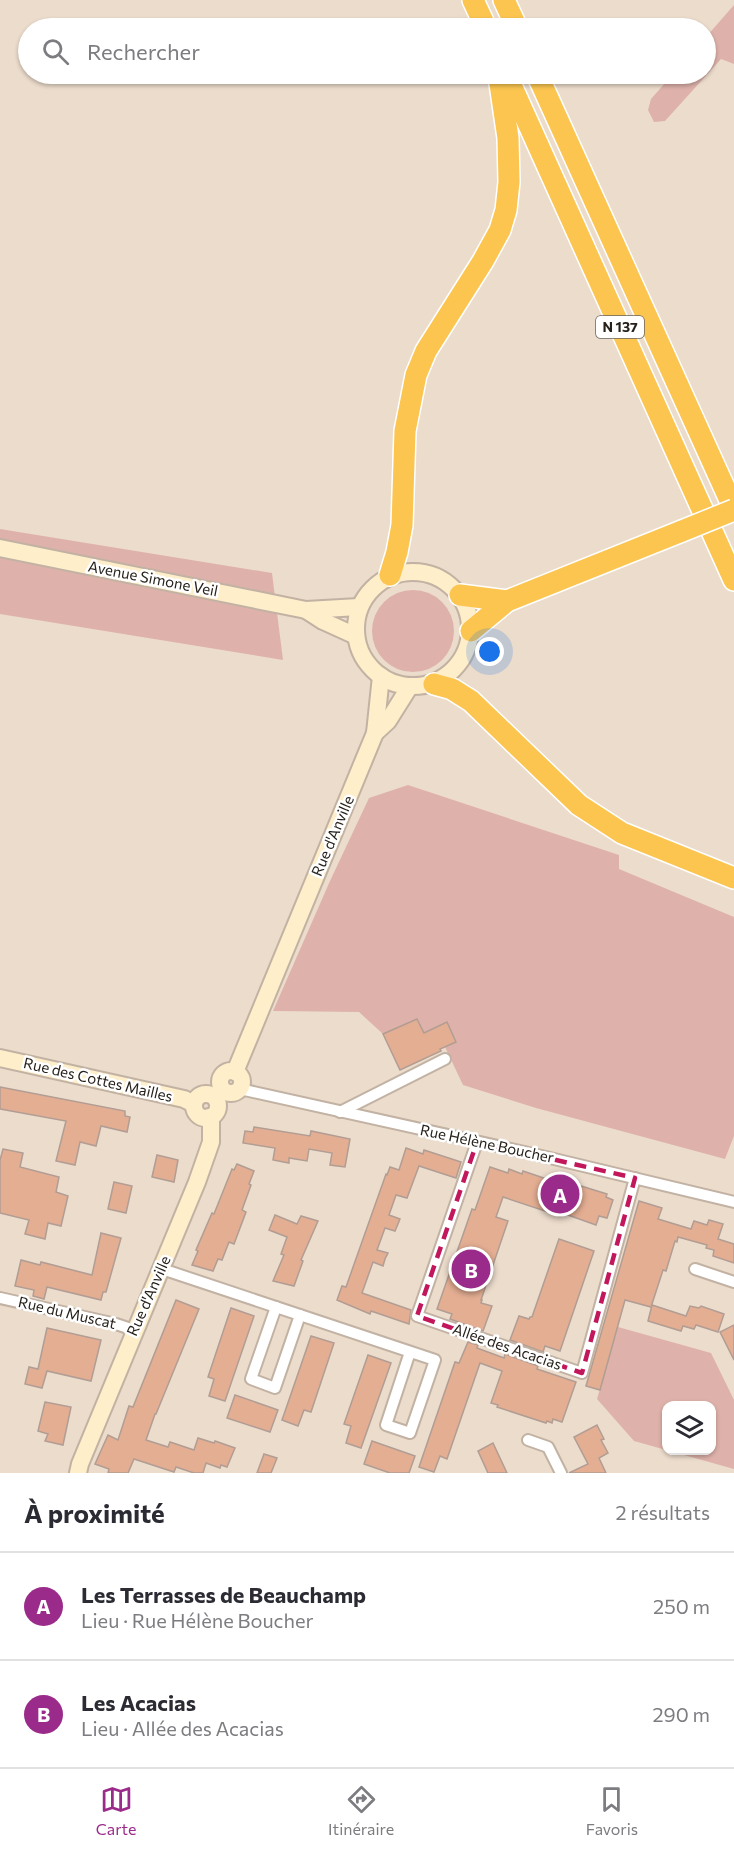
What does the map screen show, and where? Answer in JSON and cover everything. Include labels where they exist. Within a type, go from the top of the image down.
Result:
[{"type":"highway","points":[[473,0],[481,18]]},
{"type":"highway","points":[[504,0],[512,18]]},
{"type":"highway","points":[[390,575],[402,525],[405,431],[416,375],[426,351],[500,230],[506,210],[509,182],[508,138],[500,84]]},
{"type":"highway","name":"N 137","points":[[511,84],[734,580]]},
{"type":"highway","name":"N 137","points":[[542,84],[734,510]]},
{"type":"highway","points":[[471,631],[507,601],[734,510]]},
{"type":"highway","points":[[460,595],[507,601]]},
{"type":"highway","points":[[434,684],[452,690],[471,701],[579,805],[598,819],[622,833],[734,878]]},
{"type":"street","name":"Avenue Simone Veil","points":[[0,548],[306,610],[359,607]]},
{"type":"street","points":[[411,571],[432,574],[446,581],[460,595],[468,612],[471,631],[468,646],[461,661],[450,672],[434,684],[411,686],[395,683],[381,676],[369,665],[360,650],[356,636],[356,620],[359,607],[370,590],[390,575],[411,571]]},
{"type":"street","name":"Avenue Simone Veil","points":[[306,610],[323,621],[356,636]]},
{"type":"street","name":"Rue d'Anville","points":[[78,1473],[134,1330],[162,1269],[211,1142],[211,1122],[217,1098],[242,1079],[235,1072],[375,733],[381,676]]},
{"type":"street","name":"Rue d'Anville","points":[[375,733],[388,721],[411,686]]},
{"type":"street","name":"Rue des Cottes Mailles","points":[[0,1058],[184,1099],[217,1098]]},
{"type":"street","points":[[340,1112],[445,1059]]},
{"type":"street","name":"Rue Hélène Boucher","points":[[217,1098],[340,1112],[734,1202]]},
{"type":"street","name":"Allée des Acacias","points":[[477,1142],[417,1317],[582,1373],[635,1178]]},
{"type":"street","points":[[162,1269],[435,1360],[410,1433],[386,1425],[410,1352]]},
{"type":"street","points":[[695,1269],[734,1282]]},
{"type":"street","name":"Rue du Muscat","points":[[0,1298],[134,1330]]},
{"type":"street","points":[[276,1307],[250,1379],[274,1388],[300,1315]]},
{"type":"street","points":[[528,1440],[548,1447],[561,1473]]},
{"type":"highlighted area","points":[[477,1142],[635,1178],[582,1373],[417,1316]]},
{"type":"shaded area","points":[[734,5],[734,64],[721,59],[716,65],[716,26]]},
{"type":"shaded area","points":[[664,84],[698,84],[665,121],[654,122],[648,110],[651,99]]},
{"type":"shaded area","points":[[0,529],[272,573],[283,660],[0,614]]},
{"type":"shaded area","points":[[413,590],[429,594],[442,602],[450,615],[454,631],[450,647],[442,660],[429,668],[413,672],[397,668],[384,660],[376,647],[372,631],[376,615],[384,602],[397,594]]},
{"type":"shaded area","points":[[408,785],[619,855],[619,869],[734,917],[734,1136],[725,1159],[536,1108],[463,1085],[445,1047],[456,1042],[447,1022],[425,1036],[417,1019],[383,1034],[359,1012],[273,1011],[369,798]]},
{"type":"shaded area","points":[[618,1327],[711,1353],[734,1400],[734,1469],[684,1455],[716,1455],[716,1401],[662,1401],[662,1449],[634,1441],[597,1399]]},
{"type":"building","points":[[417,1019],[424,1033],[447,1022],[456,1042],[400,1070],[383,1034]]},
{"type":"building","points":[[0,1087],[125,1111],[125,1116],[130,1117],[127,1132],[101,1126],[96,1146],[80,1142],[75,1165],[56,1161],[66,1121],[0,1109]]},
{"type":"building","points":[[254,1127],[310,1136],[311,1131],[350,1139],[345,1167],[330,1165],[332,1153],[309,1149],[307,1161],[289,1158],[289,1163],[273,1160],[275,1148],[243,1143],[245,1131],[253,1132]]},
{"type":"building","points":[[406,1148],[423,1154],[424,1150],[461,1162],[456,1178],[419,1166],[407,1198],[396,1195],[389,1215],[400,1219],[395,1231],[385,1228],[377,1250],[388,1253],[383,1266],[373,1262],[362,1293],[411,1310],[409,1324],[371,1311],[370,1314],[337,1300],[342,1286],[346,1287],[386,1174],[390,1167],[399,1170]]},
{"type":"building","points":[[3,1149],[23,1153],[20,1167],[59,1177],[56,1192],[68,1196],[61,1226],[48,1223],[45,1239],[25,1234],[29,1220],[0,1213],[0,1160]]},
{"type":"building","points":[[157,1155],[178,1160],[174,1182],[152,1177]]},
{"type":"building","points":[[237,1164],[254,1171],[242,1210],[246,1212],[234,1244],[229,1242],[222,1260],[218,1259],[213,1271],[192,1265],[212,1213],[214,1214],[232,1169],[234,1170]]},
{"type":"building","points":[[490,1167],[508,1173],[509,1169],[522,1174],[523,1171],[579,1190],[581,1186],[607,1194],[606,1197],[613,1200],[607,1218],[599,1216],[596,1225],[503,1197],[496,1217],[508,1221],[481,1300],[481,1303],[492,1306],[483,1331],[450,1319],[452,1314],[437,1309],[472,1209],[475,1210]]},
{"type":"building","points":[[114,1182],[132,1186],[126,1213],[108,1209]]},
{"type":"building","points":[[639,1201],[662,1208],[658,1219],[691,1229],[694,1221],[707,1225],[709,1220],[723,1224],[718,1239],[734,1244],[734,1263],[713,1256],[714,1250],[706,1248],[707,1245],[678,1237],[666,1271],[663,1270],[651,1307],[625,1300],[600,1390],[586,1386]]},
{"type":"building","points":[[275,1215],[297,1224],[301,1216],[318,1221],[301,1260],[303,1261],[294,1286],[273,1281],[284,1255],[281,1254],[287,1237],[269,1230]]},
{"type":"building","points":[[101,1233],[121,1238],[106,1292],[103,1292],[101,1300],[47,1287],[44,1299],[33,1296],[34,1290],[15,1286],[21,1260],[40,1265],[41,1262],[92,1275]]},
{"type":"building","points":[[559,1239],[594,1251],[560,1351],[545,1346],[543,1352],[510,1340],[519,1316],[529,1319],[532,1317]]},
{"type":"building","points":[[176,1300],[199,1309],[146,1440],[168,1447],[170,1442],[194,1450],[198,1438],[235,1448],[227,1467],[221,1465],[220,1468],[206,1463],[203,1473],[194,1473],[176,1467],[174,1472],[134,1459],[128,1473],[108,1473],[109,1469],[95,1464],[108,1435],[118,1440],[129,1406],[133,1407]]},
{"type":"building","points":[[652,1305],[686,1316],[690,1306],[699,1308],[701,1306],[724,1314],[718,1332],[696,1325],[694,1329],[683,1326],[681,1331],[648,1321]]},
{"type":"building","points":[[231,1308],[254,1316],[225,1401],[209,1396],[214,1379],[208,1377]]},
{"type":"building","points":[[734,1325],[734,1360],[720,1332]]},
{"type":"building","points":[[47,1328],[101,1340],[91,1381],[47,1371],[42,1388],[25,1384],[29,1367],[38,1369]]},
{"type":"building","points":[[311,1336],[334,1343],[311,1412],[304,1410],[298,1426],[282,1420]]},
{"type":"building","points":[[468,1342],[478,1345],[477,1348],[504,1358],[505,1354],[538,1366],[537,1369],[576,1382],[562,1422],[553,1419],[552,1423],[547,1421],[546,1423],[491,1403],[502,1371],[480,1363],[447,1459],[440,1456],[434,1472],[419,1467],[455,1362],[459,1363]]},
{"type":"building","points":[[368,1355],[391,1363],[361,1448],[346,1443],[351,1426],[344,1424]]},
{"type":"building","points":[[235,1395],[278,1410],[270,1432],[227,1418]]},
{"type":"building","points":[[45,1402],[71,1407],[63,1445],[45,1441],[48,1434],[38,1431]]},
{"type":"building","points":[[597,1425],[608,1453],[599,1458],[606,1473],[569,1473],[588,1464],[574,1437]]},
{"type":"building","points":[[372,1441],[415,1456],[409,1473],[390,1473],[364,1464]]},
{"type":"building","points":[[493,1443],[507,1473],[488,1473],[478,1451]]},
{"type":"building","points":[[264,1454],[277,1458],[271,1473],[257,1473]]},
{"type":"place","name":"Les Terrasses de Beauchamp","points":[[560,1194]]},
{"type":"place","name":"Les Acacias","points":[[471,1269]]}]
